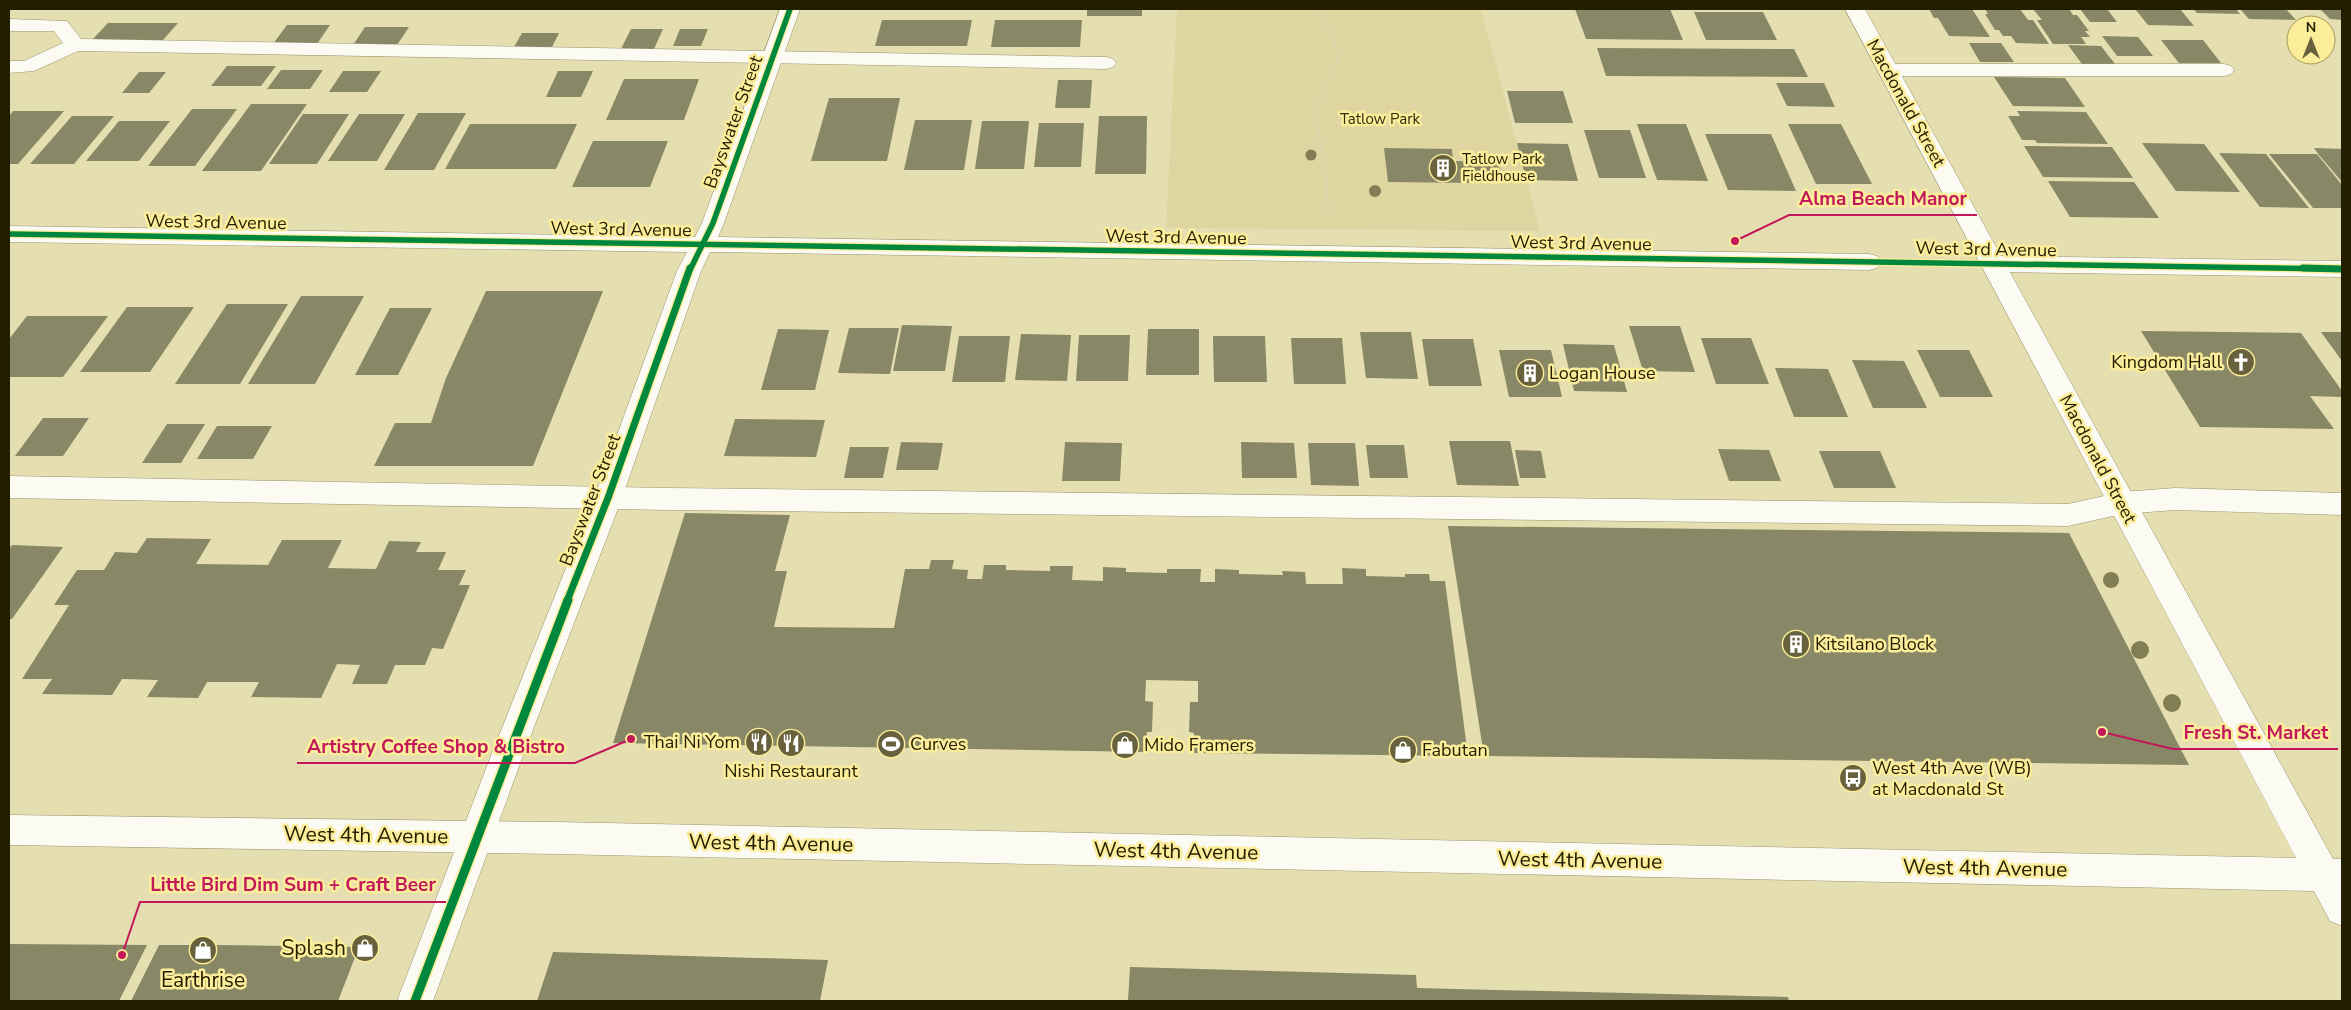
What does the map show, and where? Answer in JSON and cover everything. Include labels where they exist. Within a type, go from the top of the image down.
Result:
[{"type":"street","name":"Bayswater Street","points":[[416,1001],[476,837],[608,498],[689,271],[713,222],[790,9]]},
{"type":"street","name":"Macdonald Street","points":[[1855,9],[2122,503],[2333,875],[2342,909]]},
{"type":"street","points":[[9,25],[60,26],[75,44]]},
{"type":"street","points":[[9,67],[28,68],[75,44],[1106,63]]},
{"type":"street","points":[[1888,70],[2224,70]]},
{"type":"street","name":"West 3rd Avenue","points":[[9,234],[1870,262]]},
{"type":"street","name":"West 3rd Avenue","points":[[1993,264],[2342,269]]},
{"type":"street","points":[[9,487],[608,498],[2058,514],[2068,514],[2122,503],[2176,499],[2342,504]]},
{"type":"street","name":"West 4th Avenue","points":[[9,830],[476,837],[2333,875]]},
{"type":"path","points":[[1319,9],[1339,56],[1315,110],[1327,187],[1328,222]]},
{"type":"green space","name":"Tatlow Park","points":[[1177,9],[1481,9],[1540,231],[1166,228]]},
{"type":"building","points":[[1087,9],[1142,9],[1142,16],[1087,16]]},
{"type":"building","points":[[1575,9],[1670,9],[1683,40],[1586,39]]},
{"type":"building","points":[[1929,9],[1972,9],[1990,37],[1949,36],[1938,18],[1934,18]]},
{"type":"building","points":[[1985,9],[2020,9],[2028,20],[2033,20],[2049,44],[2016,43],[2011,36],[2003,36],[1999,30],[1995,30],[1985,14],[1988,14]]},
{"type":"building","points":[[2033,9],[2069,9],[2073,15],[2077,15],[2089,31],[2085,31],[2090,37],[2081,37],[2086,44],[2053,44],[2037,20],[2042,20]]},
{"type":"building","points":[[2080,9],[2107,9],[2117,22],[2090,22]]},
{"type":"building","points":[[2135,9],[2180,9],[2194,26],[2148,25]]},
{"type":"building","points":[[2193,9],[2236,9],[2240,14],[2197,13]]},
{"type":"building","points":[[2240,9],[2286,9],[2291,15],[2286,15],[2286,20],[2249,19]]},
{"type":"building","points":[[2320,9],[2342,9],[2342,20],[2336,20],[2336,15],[2326,15]]},
{"type":"building","points":[[1694,12],[1763,12],[1777,40],[1706,40]]},
{"type":"building","points":[[882,20],[972,20],[967,46],[875,46]]},
{"type":"building","points":[[995,20],[1082,20],[1080,47],[991,47]]},
{"type":"building","points":[[108,23],[178,23],[163,40],[92,40]]},
{"type":"building","points":[[287,25],[330,25],[317,44],[273,44]]},
{"type":"building","points":[[365,27],[409,27],[395,48],[351,48]]},
{"type":"building","points":[[631,29],[663,29],[654,49],[621,49]]},
{"type":"building","points":[[680,29],[708,29],[701,46],[673,46]]},
{"type":"building","points":[[522,33],[559,33],[552,47],[514,47]]},
{"type":"building","points":[[2102,36],[2138,37],[2153,56],[2117,56]]},
{"type":"building","points":[[2161,40],[2203,40],[2221,63],[2179,63]]},
{"type":"building","points":[[1969,43],[2001,43],[2014,62],[1980,62]]},
{"type":"building","points":[[2068,45],[2101,46],[2115,64],[2082,64]]},
{"type":"building","points":[[1597,48],[1794,49],[1808,77],[1606,76]]},
{"type":"building","points":[[227,66],[276,66],[261,86],[211,86]]},
{"type":"building","points":[[281,70],[323,70],[310,89],[267,89]]},
{"type":"building","points":[[343,71],[381,71],[367,92],[329,92]]},
{"type":"building","points":[[558,71],[593,71],[581,97],[546,97]]},
{"type":"building","points":[[139,72],[166,72],[149,93],[122,93]]},
{"type":"building","points":[[1994,77],[2065,78],[2085,107],[2013,106]]},
{"type":"building","points":[[624,79],[699,79],[684,120],[606,120]]},
{"type":"building","points":[[1058,80],[1092,80],[1090,108],[1055,108]]},
{"type":"building","points":[[1776,83],[1824,83],[1835,107],[1787,106]]},
{"type":"building","points":[[1507,91],[1563,91],[1573,123],[1515,123]]},
{"type":"building","points":[[829,98],[900,98],[887,161],[811,161]]},
{"type":"building","points":[[251,104],[307,104],[261,171],[202,171]]},
{"type":"building","points":[[192,109],[237,109],[195,166],[148,166]]},
{"type":"building","points":[[13,111],[64,111],[18,164],[9,164],[9,116]]},
{"type":"building","points":[[2017,111],[2086,112],[2108,144],[2037,143],[2035,140],[2022,140],[2008,116],[2020,116]]},
{"type":"building","points":[[418,113],[466,113],[434,170],[384,170]]},
{"type":"building","points":[[303,114],[349,114],[317,164],[269,164]]},
{"type":"building","points":[[359,114],[405,114],[377,161],[328,161]]},
{"type":"building","points":[[72,116],[114,116],[74,164],[30,164]]},
{"type":"building","points":[[1099,116],[1147,116],[1146,174],[1095,174]]},
{"type":"building","points":[[915,120],[972,120],[964,170],[904,170]]},
{"type":"building","points":[[119,121],[170,121],[139,161],[86,161]]},
{"type":"building","points":[[982,121],[1029,121],[1024,169],[975,169]]},
{"type":"building","points":[[1039,123],[1084,123],[1081,167],[1034,167]]},
{"type":"building","points":[[470,124],[577,124],[556,169],[445,169]]},
{"type":"building","points":[[1637,124],[1686,124],[1708,181],[1657,180]]},
{"type":"building","points":[[1788,124],[1841,124],[1872,184],[1816,184]]},
{"type":"building","points":[[1584,130],[1630,130],[1646,178],[1599,178]]},
{"type":"building","points":[[1705,134],[1771,134],[1796,191],[1728,190]]},
{"type":"building","points":[[593,141],[668,141],[650,187],[572,187]]},
{"type":"building","points":[[1517,143],[1568,144],[1578,181],[1526,180]]},
{"type":"building","points":[[2142,143],[2204,144],[2240,192],[2176,191]]},
{"type":"building","points":[[2024,146],[2112,147],[2133,178],[2043,177]]},
{"type":"building","name":"Tatlow Park Fieldhouse","points":[[1384,148],[1452,149],[1453,161],[1498,162],[1501,175],[1474,175],[1475,183],[1388,182]]},
{"type":"building","points":[[2314,148],[2342,149],[2342,182],[2319,155]]},
{"type":"building","points":[[2219,153],[2266,154],[2309,208],[2260,207]]},
{"type":"building","points":[[2269,154],[2317,154],[2342,185],[2342,208],[2313,208]]},
{"type":"building","points":[[2048,181],[2134,182],[2159,218],[2070,217]]},
{"type":"building","points":[[486,291],[603,291],[533,466],[374,466],[395,423],[431,423],[446,378]]},
{"type":"building","points":[[301,296],[364,296],[315,384],[248,384]]},
{"type":"building","points":[[227,304],[288,304],[240,384],[175,384]]},
{"type":"building","points":[[127,307],[194,307],[150,372],[80,372]]},
{"type":"building","points":[[390,308],[432,308],[398,375],[355,375]]},
{"type":"building","points":[[27,316],[108,316],[63,377],[9,377],[9,339]]},
{"type":"building","points":[[902,325],[952,326],[945,371],[893,371]]},
{"type":"building","points":[[1629,326],[1680,326],[1695,372],[1643,371]]},
{"type":"building","points":[[849,328],[899,328],[890,374],[838,373]]},
{"type":"building","points":[[778,329],[829,330],[815,390],[761,390]]},
{"type":"building","points":[[1148,329],[1199,329],[1199,375],[1146,375]]},
{"type":"building","name":"Kingdom Hall","points":[[2141,331],[2301,333],[2342,391],[2342,397],[2310,396],[2334,429],[2200,427]]},
{"type":"building","points":[[1360,332],[1411,332],[1418,379],[1366,378]]},
{"type":"building","points":[[2321,332],[2342,332],[2342,361]]},
{"type":"building","points":[[1021,334],[1071,335],[1067,381],[1015,380]]},
{"type":"building","points":[[1079,335],[1130,335],[1128,381],[1076,381]]},
{"type":"building","points":[[959,336],[1010,336],[1005,382],[952,382]]},
{"type":"building","points":[[1213,336],[1265,336],[1267,382],[1214,382]]},
{"type":"building","points":[[1291,338],[1342,338],[1346,384],[1294,384]]},
{"type":"building","points":[[1701,338],[1751,338],[1769,384],[1716,384]]},
{"type":"building","points":[[1422,339],[1473,339],[1482,386],[1429,386]]},
{"type":"building","points":[[1563,344],[1614,345],[1627,392],[1574,391]]},
{"type":"building","name":"Logan House","points":[[1499,350],[1551,350],[1562,397],[1509,397]]},
{"type":"building","points":[[1917,350],[1969,350],[1993,397],[1940,397]]},
{"type":"building","points":[[1852,360],[1904,361],[1927,408],[1873,408]]},
{"type":"building","points":[[1775,368],[1828,369],[1848,417],[1794,417]]},
{"type":"building","points":[[43,418],[89,418],[63,456],[15,456]]},
{"type":"building","points":[[735,419],[825,420],[816,457],[724,456]]},
{"type":"building","points":[[167,424],[205,424],[181,463],[142,463]]},
{"type":"building","points":[[217,426],[272,426],[253,459],[197,459]]},
{"type":"building","points":[[1449,441],[1510,441],[1519,486],[1457,485]]},
{"type":"building","points":[[901,442],[943,443],[938,470],[896,470]]},
{"type":"building","points":[[1065,442],[1122,443],[1120,481],[1062,481]]},
{"type":"building","points":[[1241,442],[1294,443],[1297,478],[1242,478]]},
{"type":"building","points":[[1308,443],[1355,443],[1359,486],[1311,485]]},
{"type":"building","points":[[1366,445],[1404,445],[1408,478],[1370,478]]},
{"type":"building","points":[[850,447],[889,447],[883,478],[844,478]]},
{"type":"building","points":[[1718,449],[1769,450],[1781,481],[1729,481]]},
{"type":"building","points":[[1515,450],[1541,451],[1546,478],[1520,478]]},
{"type":"building","points":[[1819,451],[1880,451],[1896,488],[1834,488]]},
{"type":"building","points":[[685,513],[790,515],[775,571],[787,571],[774,627],[894,628],[905,569],[929,569],[931,560],[954,560],[952,569],[968,570],[967,579],[982,579],[984,565],[1006,565],[1006,570],[1050,571],[1050,566],[1073,566],[1072,580],[1103,581],[1103,567],[1126,568],[1126,572],[1167,573],[1167,569],[1201,569],[1200,582],[1215,582],[1215,569],[1239,570],[1239,574],[1283,575],[1282,571],[1305,572],[1306,584],[1343,584],[1342,568],[1366,569],[1366,576],[1405,577],[1405,574],[1429,574],[1430,581],[1445,581],[1468,756],[1194,753],[1194,733],[1189,732],[1190,702],[1198,702],[1198,681],[1146,680],[1145,701],[1153,702],[1152,732],[1147,732],[1146,752],[613,743]]},
{"type":"building","name":"Kitsilano Block","points":[[1448,526],[2069,533],[2189,765],[1484,756]]},
{"type":"building","points":[[147,538],[211,539],[196,564],[268,565],[282,540],[342,540],[328,568],[376,569],[389,541],[421,542],[416,552],[446,552],[438,570],[466,570],[459,585],[470,585],[443,649],[432,648],[425,665],[395,665],[387,684],[352,684],[360,665],[337,664],[321,698],[251,697],[259,682],[207,682],[198,698],[147,697],[158,680],[122,679],[112,695],[42,694],[52,679],[22,679],[69,605],[54,605],[77,570],[104,570],[115,552],[137,553]]},
{"type":"building","points":[[12,545],[63,547],[12,619],[9,619],[9,549]]},
{"type":"building","points":[[9,944],[147,945],[119,1001],[9,1001]]},
{"type":"building","points":[[159,945],[359,947],[338,1001],[131,1001]]},
{"type":"building","points":[[553,952],[828,960],[820,1001],[537,1001]]},
{"type":"building","points":[[1130,967],[1416,975],[1417,988],[1788,997],[1789,1001],[1128,1001]]},
{"type":"cycle path","points":[[415,1001],[508,753],[608,498],[689,271],[713,223],[790,9]]},
{"type":"cycle path","points":[[9,234],[2342,269]]},
{"type":"place","name":"Tatlow Park Fieldhouse","points":[[1443,168]]},
{"type":"place","name":"Alma Beach Manor","points":[[1735,241]]},
{"type":"place","name":"Kingdom Hall","points":[[2241,362]]},
{"type":"place","name":"Logan House","points":[[1530,373]]},
{"type":"place","name":"Kitsilano Block","points":[[1796,644]]},
{"type":"place","name":"Fresh St. Market","points":[[2102,732]]},
{"type":"place","name":"Artistry Coffee Shop & Bistro","points":[[631,739]]},
{"type":"place","name":"Thai Ni Yom","points":[[759,742]]},
{"type":"place","name":"Nishi Restaurant","points":[[791,743]]},
{"type":"place","name":"Curves","points":[[891,744]]},
{"type":"place","name":"Mido Framers","points":[[1125,745]]},
{"type":"place","name":"Fabutan","points":[[1403,750]]},
{"type":"place","name":"West 4th Ave (WB) at Macdonald St","points":[[1853,778]]},
{"type":"place","name":"Splash","points":[[365,948]]},
{"type":"place","name":"Earthrise","points":[[203,950]]},
{"type":"place","name":"Little Bird Dim Sum + Craft Beer","points":[[122,955]]}]
